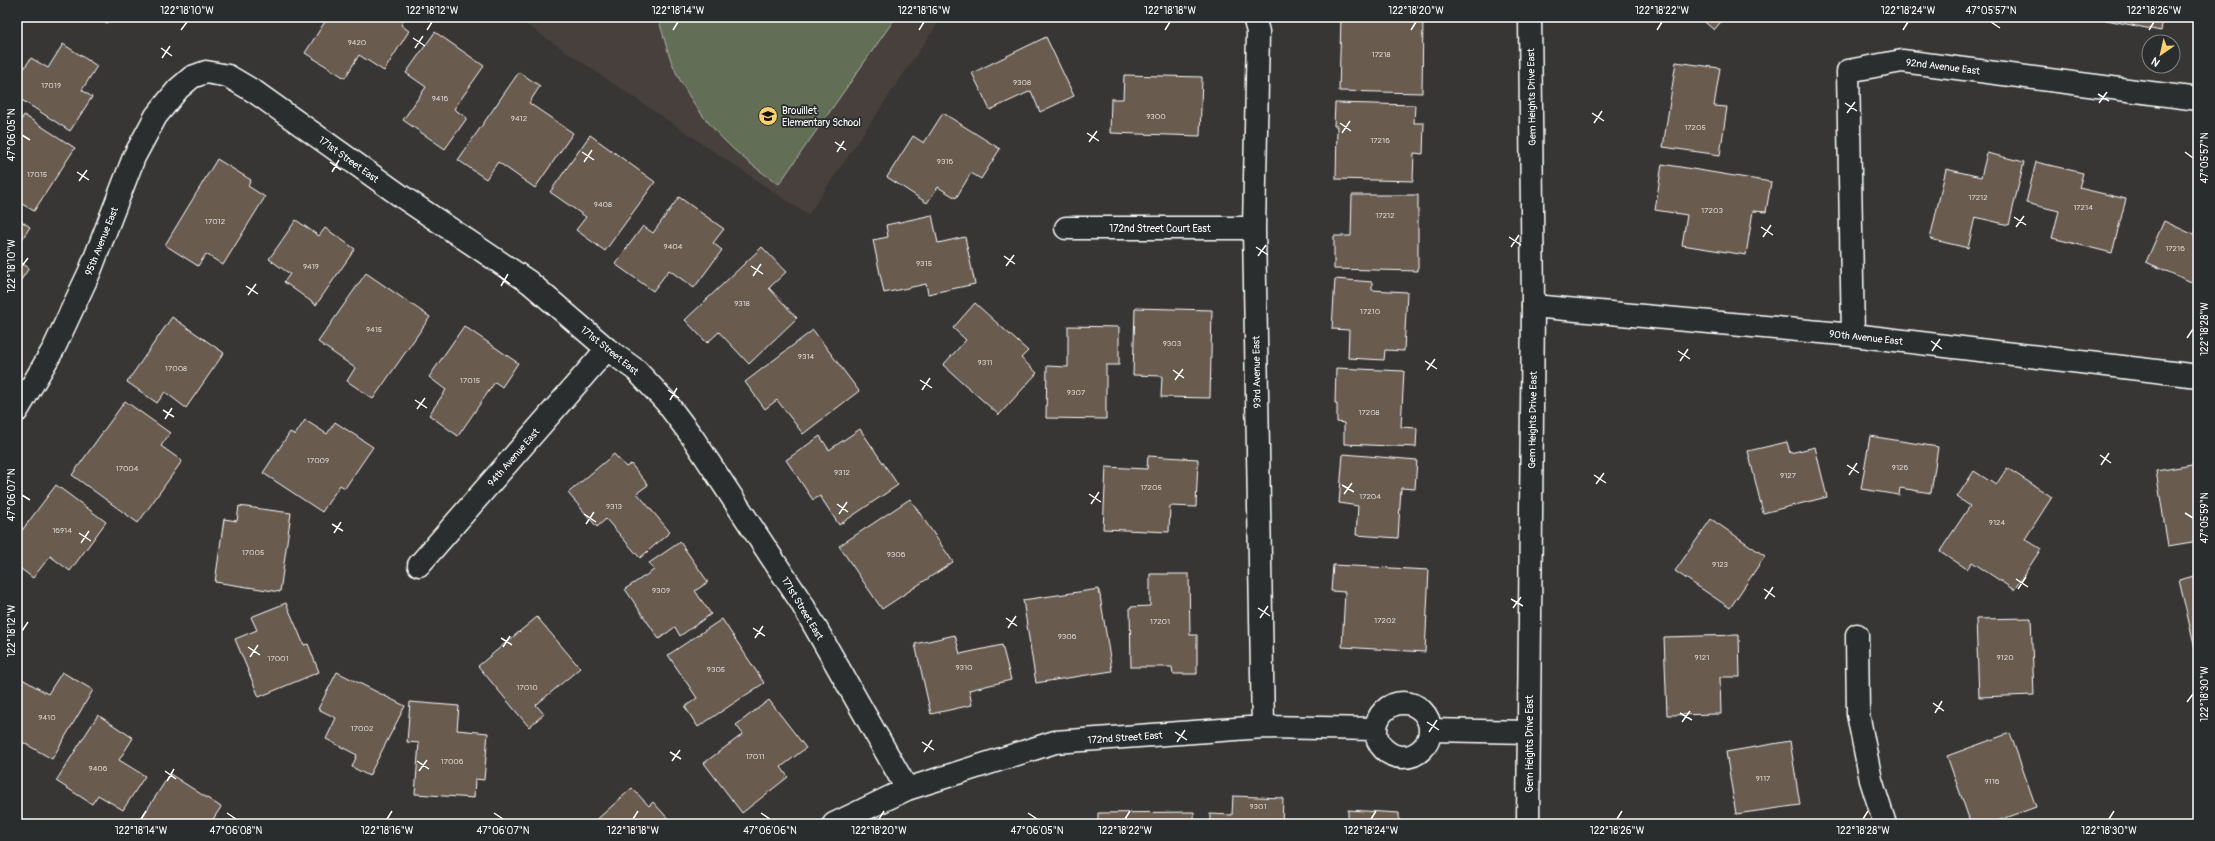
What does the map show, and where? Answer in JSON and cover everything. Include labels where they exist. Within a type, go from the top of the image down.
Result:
[{"type":"street","name":"93rd Avenue East","points":[[1254,17],[1258,32],[1254,228],[1262,727]]},
{"type":"street","name":"Gem Heights Drive East","points":[[1528,824],[1533,306],[1530,17]]},
{"type":"street","name":"92nd Avenue East","points":[[1853,335],[1848,71],[1902,60],[2198,99]]},
{"type":"street","name":"171st Street East","points":[[192,77],[206,72],[228,76],[255,92],[401,196],[528,282],[607,350],[636,370],[666,402],[693,438],[801,602],[907,789]]},
{"type":"street","name":"95th Avenue East","points":[[17,411],[54,348],[83,285],[134,158],[156,116],[178,89],[192,77]]},
{"type":"street","name":"172nd Street Court East","points":[[1066,228],[1254,228]]},
{"type":"street","name":"90th Avenue East","points":[[1533,306],[1853,335],[2198,376]]},
{"type":"street","name":"94th Avenue East","points":[[419,565],[607,350]]},
{"type":"street","points":[[1857,635],[1858,714],[1871,780],[1885,824]]},
{"type":"street","points":[[1403,702],[1414,704],[1423,710],[1429,720],[1430,730],[1428,741],[1422,750],[1413,755],[1402,757],[1392,755],[1383,748],[1377,739],[1375,729],[1378,718],[1384,709],[1393,704],[1403,702]]},
{"type":"street","name":"172nd Street East","points":[[907,789],[1055,742],[1262,727],[1375,729]]},
{"type":"street","points":[[1430,730],[1529,732]]},
{"type":"street","points":[[834,824],[907,789]]},
{"type":"shaded area","name":"Brouillet Elementary School","points":[[515,17],[942,17],[808,215]]},
{"type":"green space","points":[[658,17],[896,17],[779,184],[764,174],[735,150],[722,138],[698,110],[675,71]]},
{"type":"building","points":[[97,17],[111,17],[107,23]]},
{"type":"building","points":[[328,17],[406,17],[401,25],[409,31],[384,71],[359,55],[345,78],[305,53]]},
{"type":"building","points":[[1341,17],[1423,17],[1422,93],[1339,91]]},
{"type":"building","points":[[1699,17],[1725,17],[1714,30]]},
{"type":"building","points":[[2092,17],[2163,17],[2161,31]]},
{"type":"building","points":[[435,32],[484,66],[454,109],[467,118],[445,149],[403,120],[426,87],[406,73]]},
{"type":"building","points":[[1046,37],[1074,96],[1040,112],[1031,91],[990,110],[972,73]]},
{"type":"building","points":[[63,44],[97,66],[82,90],[92,97],[70,131],[17,97],[17,79],[31,58],[48,68]]},
{"type":"building","points":[[1676,62],[1720,68],[1714,106],[1727,107],[1720,155],[1663,147]]},
{"type":"building","points":[[519,72],[540,86],[529,103],[573,133],[535,188],[498,162],[486,179],[458,160]]},
{"type":"building","points":[[1124,75],[1202,77],[1200,136],[1110,133],[1111,99],[1123,99]]},
{"type":"building","points":[[1335,103],[1415,105],[1414,123],[1424,123],[1423,154],[1414,153],[1413,181],[1336,179],[1337,126],[1334,126]]},
{"type":"building","points":[[943,113],[1000,149],[981,179],[971,173],[956,198],[938,187],[927,203],[887,177],[913,136],[924,143]]},
{"type":"building","points":[[24,115],[75,148],[34,211],[17,201],[17,127]]},
{"type":"building","points":[[590,135],[655,182],[605,251],[576,230],[586,217],[550,192]]},
{"type":"building","points":[[1987,153],[2024,162],[2009,225],[1975,217],[1968,248],[1930,239],[1946,169],[1981,177]]},
{"type":"building","points":[[217,159],[251,180],[248,186],[265,197],[223,265],[206,254],[198,266],[165,245]]},
{"type":"building","points":[[2036,162],[2083,173],[2079,188],[2126,199],[2112,253],[2052,238],[2059,211],[2026,203]]},
{"type":"building","points":[[1662,164],[1771,182],[1766,212],[1753,211],[1746,255],[1682,245],[1687,215],[1655,210]]},
{"type":"building","points":[[1352,195],[1418,195],[1418,271],[1334,269],[1334,236],[1351,236]]},
{"type":"building","points":[[679,197],[724,229],[713,243],[722,250],[694,288],[669,270],[653,291],[615,264],[643,226],[653,233]]},
{"type":"building","points":[[932,215],[938,243],[965,237],[975,284],[928,294],[926,284],[884,293],[873,240],[888,237],[886,225]]},
{"type":"building","points":[[17,218],[30,227],[17,247]]},
{"type":"building","points":[[296,220],[319,236],[325,228],[355,249],[316,305],[284,282],[290,274],[269,259]]},
{"type":"building","points":[[2164,221],[2194,235],[2198,225],[2198,285],[2146,262]]},
{"type":"building","points":[[762,247],[786,272],[769,288],[797,318],[749,364],[719,332],[707,343],[685,320]]},
{"type":"building","points":[[17,260],[29,268],[17,286]]},
{"type":"building","points":[[366,273],[430,317],[373,399],[347,381],[355,368],[318,342]]},
{"type":"building","points":[[1335,279],[1372,282],[1372,290],[1407,292],[1404,351],[1385,350],[1384,360],[1348,358],[1349,330],[1332,329]]},
{"type":"building","points":[[975,303],[1028,351],[1021,358],[1037,373],[999,415],[943,365],[966,340],[953,328]]},
{"type":"building","points":[[1135,308],[1212,310],[1210,398],[1161,397],[1162,376],[1133,375]]},
{"type":"building","points":[[172,317],[224,353],[186,408],[165,392],[157,403],[127,382]]},
{"type":"building","points":[[464,326],[518,363],[502,387],[495,382],[458,436],[429,415],[446,390],[429,377]]},
{"type":"building","points":[[1068,326],[1119,327],[1119,365],[1106,365],[1106,419],[1046,418],[1047,366],[1068,367]]},
{"type":"building","points":[[813,330],[859,391],[803,434],[777,400],[765,409],[745,382]]},
{"type":"building","points":[[1336,368],[1404,371],[1401,427],[1417,428],[1416,447],[1344,444],[1344,423],[1337,422],[1337,403],[1335,403]]},
{"type":"building","points":[[125,401],[170,433],[161,446],[182,461],[138,523],[72,475]]},
{"type":"building","points":[[305,420],[327,434],[335,422],[373,447],[345,488],[340,485],[322,512],[263,473],[290,432],[295,435]]},
{"type":"building","points":[[860,429],[898,485],[839,525],[820,496],[813,500],[786,460],[820,436],[829,450]]},
{"type":"building","points":[[1870,436],[1938,447],[1931,493],[1900,488],[1899,495],[1861,489]]},
{"type":"building","points":[[1787,442],[1790,453],[1815,447],[1827,497],[1763,513],[1748,451]]},
{"type":"building","points":[[614,454],[626,467],[631,464],[648,485],[637,493],[670,532],[640,558],[606,519],[597,527],[568,493]]},
{"type":"building","points":[[1343,454],[1417,460],[1415,489],[1401,488],[1398,538],[1356,535],[1358,506],[1339,503]]},
{"type":"building","points":[[1148,456],[1198,459],[1196,507],[1170,506],[1169,532],[1103,529],[1106,467],[1147,469]]},
{"type":"building","points":[[2198,464],[2198,541],[2168,546],[2156,471]]},
{"type":"building","points":[[2007,468],[2052,497],[2025,539],[2041,549],[2014,590],[1972,562],[1967,569],[1940,551],[1970,506],[1957,497],[1974,471],[1996,485]]},
{"type":"building","points":[[56,485],[106,522],[70,571],[50,556],[33,578],[17,566],[17,537]]},
{"type":"building","points":[[910,499],[953,562],[882,609],[839,546]]},
{"type":"building","points":[[239,506],[291,513],[280,592],[215,582],[224,519],[237,521]]},
{"type":"building","points":[[1711,519],[1765,556],[1730,608],[1675,571]]},
{"type":"building","points":[[680,542],[708,582],[695,591],[711,614],[680,636],[675,627],[659,639],[625,589],[654,570],[649,563]]},
{"type":"building","points":[[1333,565],[1429,570],[1425,652],[1342,647],[1345,592],[1331,591]]},
{"type":"building","points":[[1150,574],[1189,574],[1190,635],[1197,635],[1197,674],[1173,674],[1172,667],[1131,667],[1130,607],[1150,606]]},
{"type":"building","points":[[2198,575],[2198,647],[2195,648],[2179,580]]},
{"type":"building","points":[[1099,589],[1112,671],[1036,683],[1023,600]]},
{"type":"building","points":[[286,603],[304,645],[308,644],[319,672],[259,697],[235,639],[257,630],[251,617]]},
{"type":"building","points":[[537,617],[580,668],[536,705],[544,714],[529,727],[478,666]]},
{"type":"building","points":[[2031,618],[2034,695],[1979,697],[1976,619]]},
{"type":"building","points":[[722,619],[764,683],[698,727],[685,707],[697,698],[668,655]]},
{"type":"building","points":[[955,635],[960,654],[1002,645],[1011,680],[969,690],[972,705],[931,714],[915,644]]},
{"type":"building","points":[[1739,635],[1740,677],[1720,677],[1721,714],[1667,715],[1664,637]]},
{"type":"building","points":[[62,672],[93,690],[52,759],[17,739],[17,676],[48,694]]},
{"type":"building","points":[[337,672],[405,706],[369,776],[352,767],[357,755],[326,739],[336,718],[318,709]]},
{"type":"building","points":[[769,700],[806,748],[781,767],[788,777],[742,813],[704,763],[743,734],[736,725]]},
{"type":"building","points":[[410,702],[459,706],[457,730],[488,733],[484,780],[475,779],[474,798],[415,794],[419,743],[407,742]]},
{"type":"building","points":[[98,715],[133,738],[119,760],[145,776],[123,810],[98,795],[92,804],[56,781]]},
{"type":"building","points":[[2010,733],[2036,807],[1989,824],[1971,824],[1947,756]]},
{"type":"building","points":[[1790,741],[1800,805],[1736,814],[1726,752]]},
{"type":"building","points":[[170,774],[221,807],[210,824],[141,824],[139,822]]},
{"type":"building","points":[[632,788],[649,806],[653,802],[673,824],[592,824]]},
{"type":"building","points":[[1233,796],[1283,798],[1282,824],[1210,824],[1210,814],[1232,815]]},
{"type":"building","points":[[1348,810],[1399,813],[1399,824],[1348,824]]},
{"type":"building","points":[[1194,812],[1194,824],[1098,824],[1098,813]]},
{"type":"place","name":"Brouillet Elementary School","points":[[768,116]]}]
